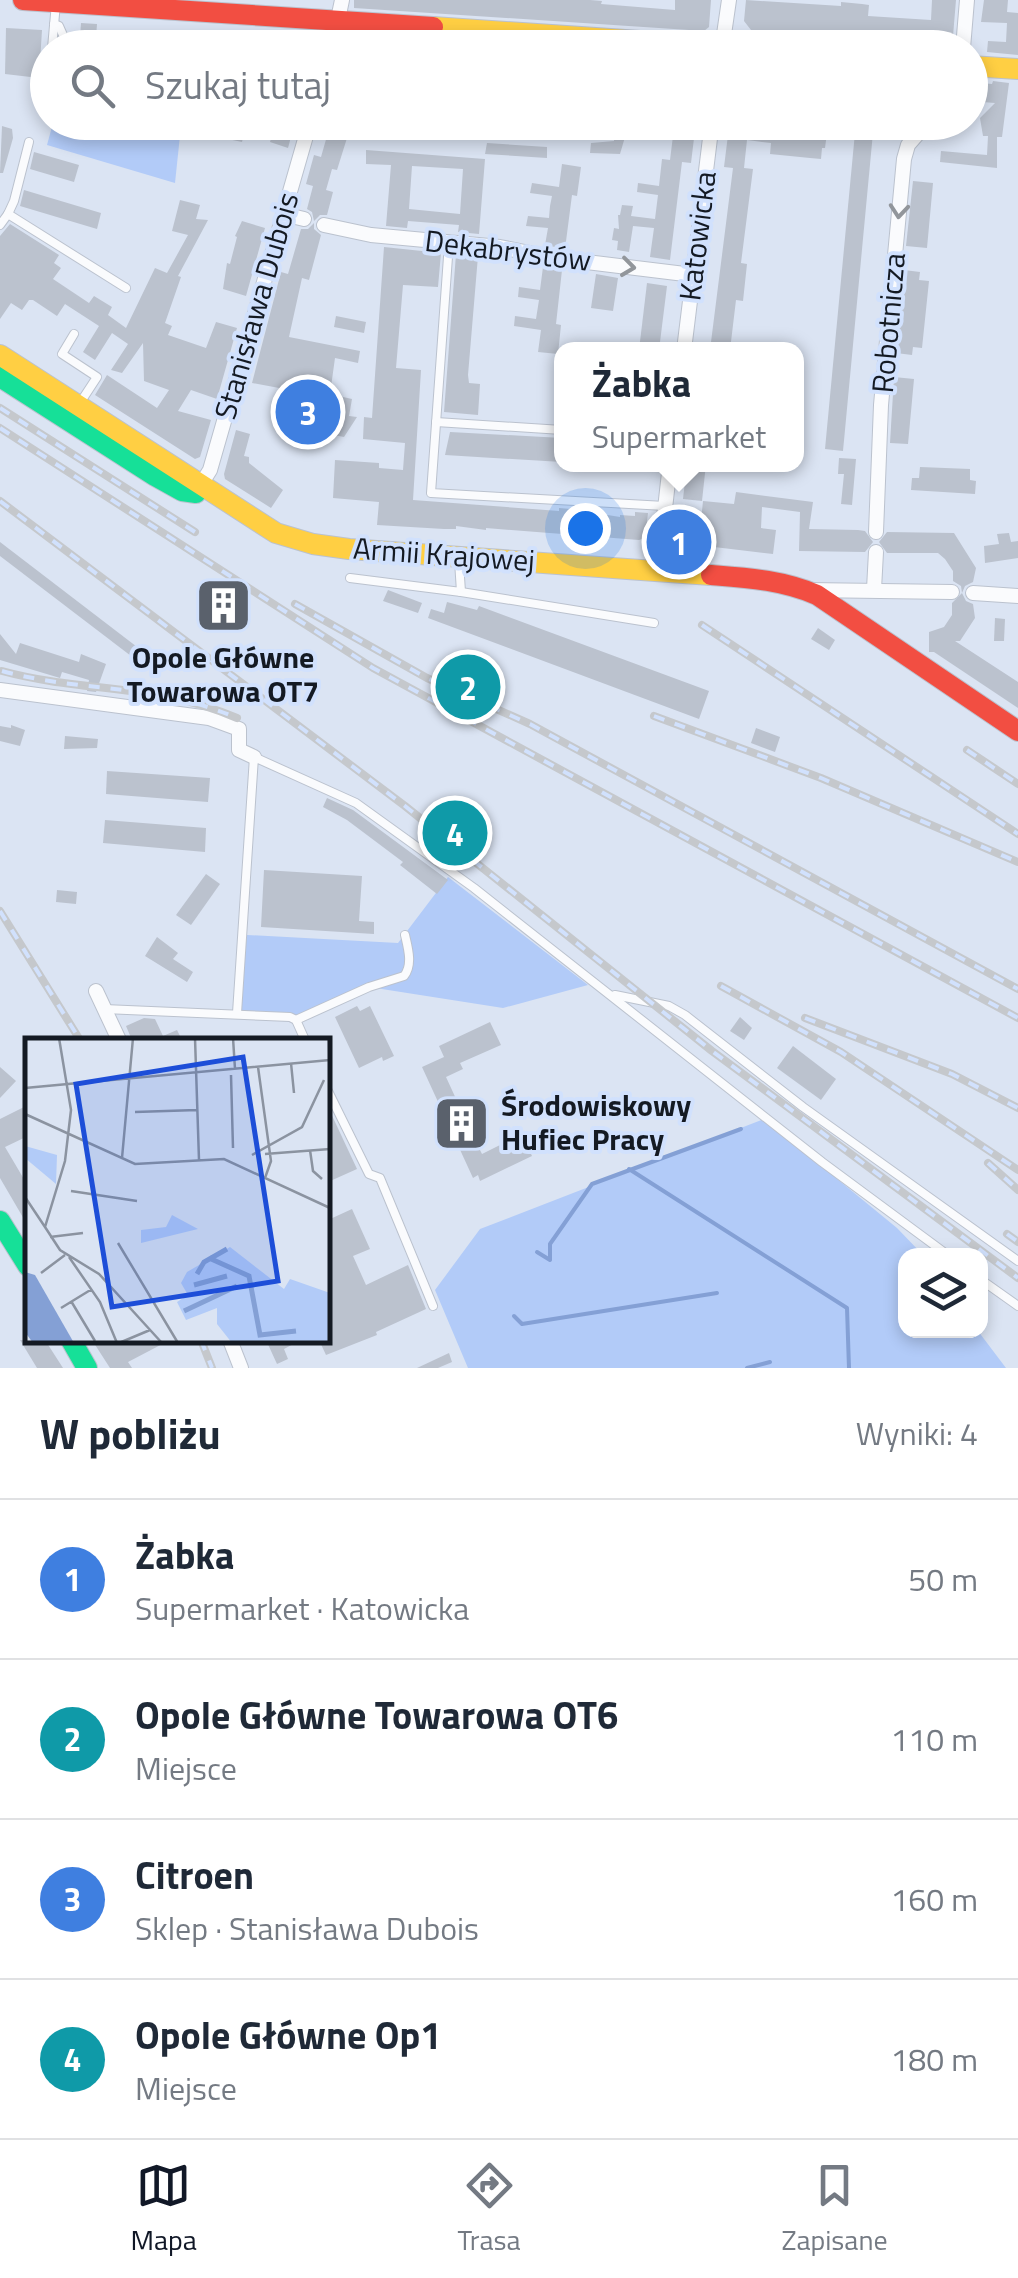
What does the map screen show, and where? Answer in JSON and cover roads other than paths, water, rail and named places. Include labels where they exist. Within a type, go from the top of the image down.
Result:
[{"type":"street","points":[[26,0],[340,10],[550,30]]},
{"type":"street","points":[[728,0],[729,30]]},
{"type":"street","points":[[964,30],[967,0]]},
{"type":"street","points":[[988,67],[1018,68]]},
{"type":"street","name":"Stanisława Dubois","points":[[206,491],[305,140]]},
{"type":"street","name":"Katowicka","points":[[685,342],[710,140]]},
{"type":"street","name":"Robotnicza","points":[[876,532],[881,405],[904,158],[912,140]]},
{"type":"street","points":[[283,214],[304,219]]},
{"type":"street","name":"Dekabrystów","points":[[324,225],[371,235],[693,274]]},
{"type":"street","name":"Armii Krajowej","points":[[0,356],[249,519],[293,540],[349,549],[763,579],[808,590],[1018,730]]},
{"type":"street","points":[[7,382],[182,491],[206,491]]},
{"type":"street","points":[[658,571],[669,472]]},
{"type":"street","points":[[874,590],[876,552]]},
{"type":"street","points":[[1018,586],[976,593],[1018,596]]},
{"type":"street","points":[[808,590],[952,592]]},
{"type":"street","points":[[0,690],[209,718],[239,730],[240,750],[254,757]]},
{"type":"street","points":[[96,990],[118,1038]]},
{"type":"street","points":[[0,1221],[25,1261]]},
{"type":"street","points":[[73,1343],[88,1368]]},
{"type":"street","points":[[231,1343],[241,1368]]},
{"type":"lane","points":[[54,30],[56,2]]},
{"type":"lane","points":[[54,24],[61,30]]},
{"type":"lane","points":[[0,225],[14,201],[28,142]]},
{"type":"lane","points":[[8,214],[126,288]]},
{"type":"lane","points":[[450,242],[431,493],[665,506]]},
{"type":"lane","points":[[74,334],[62,354],[97,377],[78,406]]},
{"type":"lane","points":[[436,422],[554,429]]},
{"type":"lane","points":[[459,556],[461,592]]},
{"type":"lane","points":[[350,578],[654,623]]},
{"type":"lane","points":[[237,1013],[248,932],[254,757],[356,803],[474,888],[937,1248]]},
{"type":"lane","points":[[104,1009],[237,1013],[296,1020],[369,987],[404,976],[409,953],[404,935]]},
{"type":"lane","points":[[610,994],[669,1006],[685,1015],[803,1107],[1018,1260]]},
{"type":"lane","points":[[296,1020],[304,1038]]},
{"type":"lane","points":[[330,1095],[369,1174],[380,1178],[434,1306]]},
{"type":"lane","points":[[988,1285],[1018,1306]]},
{"type":"waterway","points":[[537,1252],[550,1260],[550,1244],[592,1184],[741,1129]]},
{"type":"waterway","points":[[629,1169],[847,1308],[849,1368]]},
{"type":"waterway","points":[[514,1316],[522,1324],[717,1293]]},
{"type":"waterway","points":[[747,1368],[770,1362]]},
{"type":"railway","points":[[0,408],[195,532]]},
{"type":"railway","points":[[0,428],[373,668],[1018,1018]]},
{"type":"railway","points":[[0,501],[405,806],[712,1051],[1018,1278]]},
{"type":"railway","points":[[295,604],[427,678],[530,724],[1018,989]]},
{"type":"railway","points":[[702,625],[1018,834]]},
{"type":"railway","points":[[2,671],[178,699],[237,718]]},
{"type":"railway","points":[[654,716],[821,778],[1018,862]]},
{"type":"railway","points":[[967,750],[1018,784]]},
{"type":"railway","points":[[0,911],[79,1038]]},
{"type":"railway","points":[[721,986],[841,1052],[1018,1170]]},
{"type":"railway","points":[[805,1018],[952,1074],[1018,1108]]},
{"type":"railway","points":[[988,1163],[1018,1190]]},
{"type":"railway","points":[[1007,1234],[1018,1242]]},
{"type":"railway","points":[[202,1343],[212,1368]]},
{"type":"place","name":"Citroen","points":[[308,412]]},
{"type":"place","name":"Żabka","points":[[679,542]]},
{"type":"place","name":"Opole Główne Towarowa OT7","points":[[223,605]]},
{"type":"place","name":"Opole Główne Towarowa OT6","points":[[468,687]]},
{"type":"place","name":"Opole Główne Op1","points":[[455,833]]},
{"type":"place","name":"Środowiskowy Hufiec Pracy","points":[[462,1123]]}]
